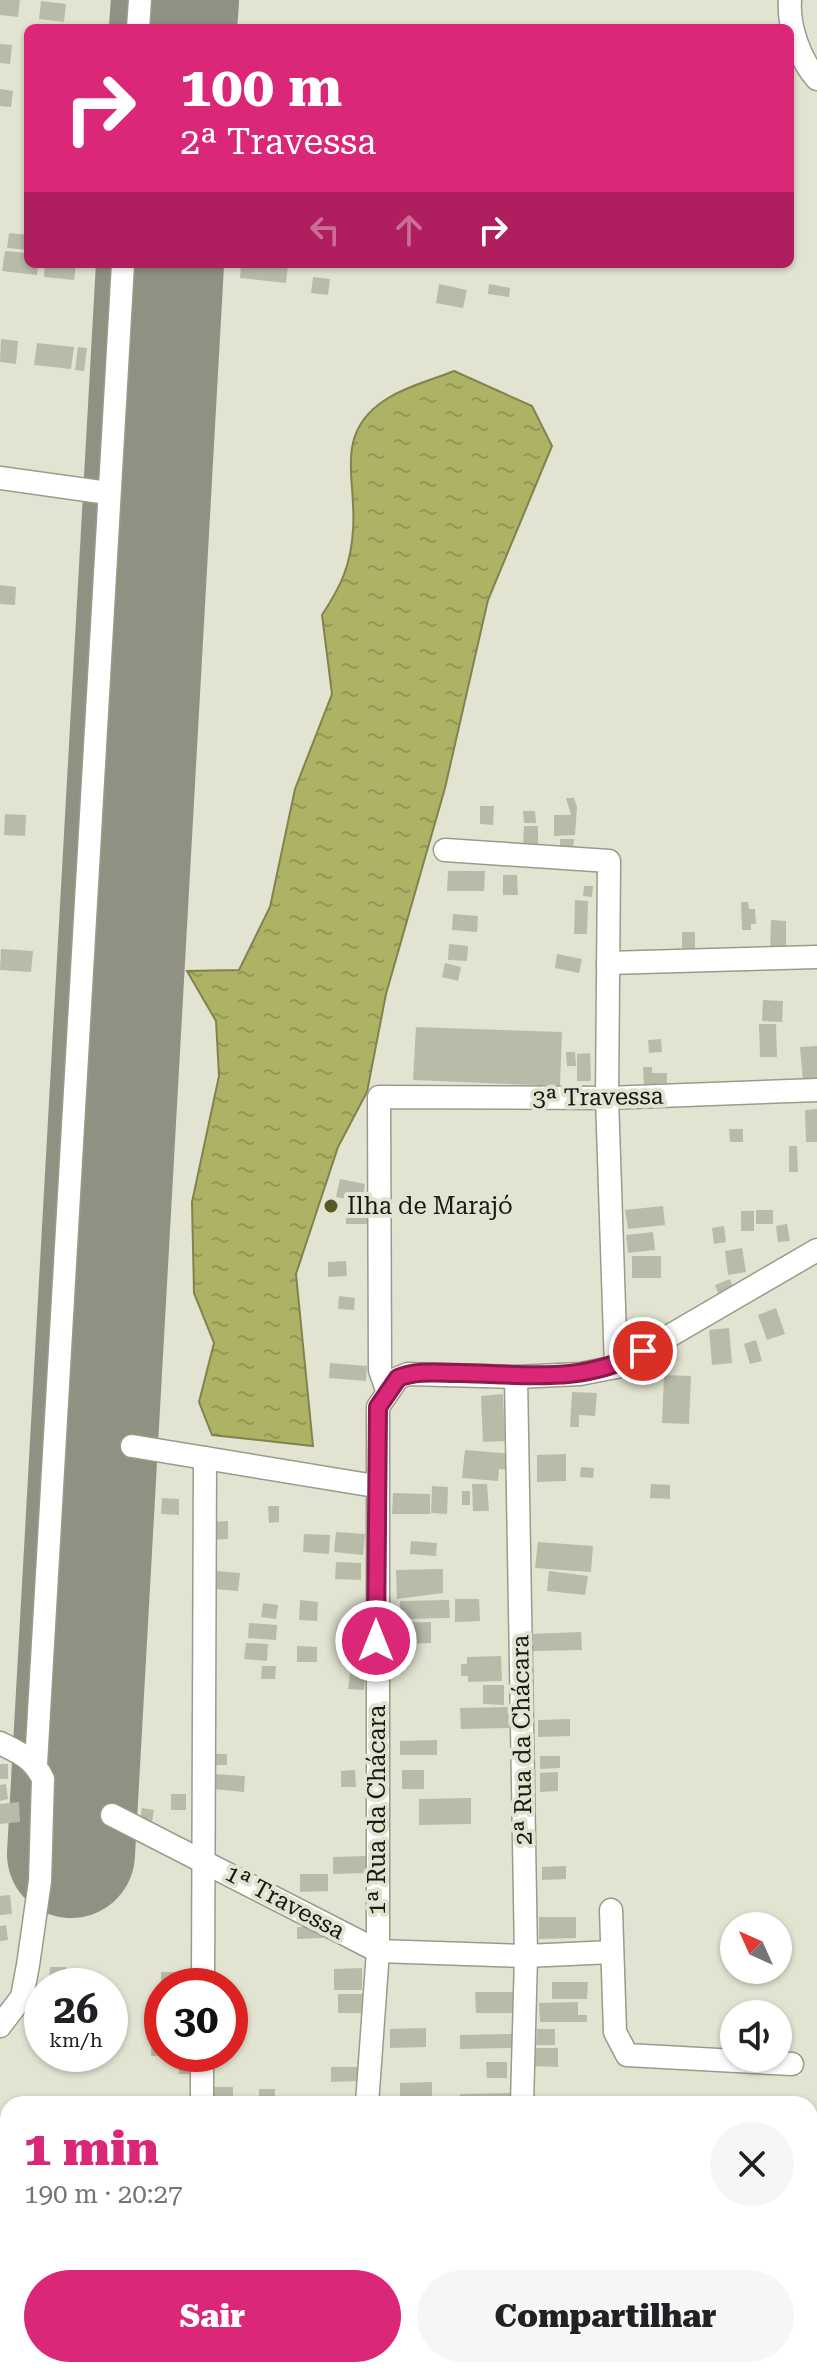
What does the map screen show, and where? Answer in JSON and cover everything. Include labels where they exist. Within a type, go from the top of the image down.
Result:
[{"type":"street","points":[[138,24],[140,0]]},
{"type":"street","points":[[790,0],[792,24]]},
{"type":"street","points":[[794,30],[807,68],[817,79]]},
{"type":"street","points":[[36,1764],[123,268]]},
{"type":"street","points":[[0,478],[108,493]]},
{"type":"street","points":[[445,850],[609,861],[607,1098],[616,1367]]},
{"type":"street","points":[[608,963],[817,957]]},
{"type":"street","name":"3ª Travessa","points":[[392,1384],[380,1370],[379,1097],[607,1098],[817,1090]]},
{"type":"street","points":[[392,1384],[419,1372],[516,1377],[580,1374],[616,1367],[817,1250]]},
{"type":"street","name":"2ª Rua da Chácara","points":[[516,1377],[526,1956],[522,2096]]},
{"type":"street","name":"1ª Rua da Chácara","points":[[368,2096],[378,1951],[375,1486],[378,1407],[392,1384]]},
{"type":"street","points":[[132,1446],[375,1486]]},
{"type":"street","points":[[203,1968],[205,1458]]},
{"type":"street","points":[[0,1743],[25,1754],[36,1764],[43,1779],[40,1881],[22,1997],[0,2026]]},
{"type":"street","name":"1ª Travessa","points":[[112,1815],[378,1951],[526,1956],[612,1952]]},
{"type":"street","points":[[611,1910],[615,2032],[627,2055],[720,2060]]},
{"type":"street","points":[[202,2072],[202,2096]]},
{"type":"water","points":[[454,371],[532,406],[552,446],[488,600],[445,788],[386,994],[367,1092],[338,1147],[296,1274],[313,1446],[212,1435],[199,1402],[214,1343],[194,1293],[192,1202],[219,1076],[216,1021],[187,971],[239,970],[270,907],[295,789],[332,694],[322,615],[340,585],[350,554],[353,530],[351,459],[359,427],[369,413],[393,395]]},
{"type":"building","points":[[0,0],[20,0],[18,17],[0,15]]},
{"type":"building","points":[[41,1],[66,4],[64,22],[39,19]]},
{"type":"building","points":[[0,44],[12,45],[10,64],[0,63]]},
{"type":"building","points":[[0,89],[13,91],[11,107],[0,106]]},
{"type":"building","points":[[9,233],[24,235],[24,250],[7,248]]},
{"type":"building","points":[[5,251],[24,253],[24,268],[38,268],[37,275],[2,271]]},
{"type":"building","points":[[45,268],[76,268],[74,280],[44,277]]},
{"type":"building","points":[[241,268],[288,268],[286,283],[240,278]]},
{"type":"building","points":[[313,277],[330,279],[328,295],[311,293]]},
{"type":"building","points":[[439,284],[467,290],[463,308],[436,303]]},
{"type":"building","points":[[489,284],[510,288],[509,297],[488,294]]},
{"type":"building","points":[[1,339],[18,341],[16,364],[0,362]]},
{"type":"building","points":[[37,343],[74,347],[71,369],[34,365]]},
{"type":"building","points":[[78,347],[87,348],[84,371],[75,370]]},
{"type":"building","points":[[0,585],[16,587],[15,605],[0,604]]},
{"type":"building","points":[[566,798],[574,798],[577,807],[575,835],[554,836],[554,815],[571,815]]},
{"type":"building","points":[[480,806],[494,806],[493,825],[480,824]]},
{"type":"building","points":[[523,811],[535,811],[536,823],[524,823]]},
{"type":"building","points":[[5,814],[26,815],[25,836],[4,835]]},
{"type":"building","points":[[524,826],[538,826],[538,847],[523,847]]},
{"type":"building","points":[[560,839],[574,839],[573,848],[560,847]]},
{"type":"building","points":[[448,871],[485,871],[484,891],[447,891]]},
{"type":"building","points":[[503,875],[517,875],[518,895],[503,895]]},
{"type":"building","points":[[584,886],[593,886],[592,897],[583,896]]},
{"type":"building","points":[[575,900],[588,901],[587,934],[574,934]]},
{"type":"building","points":[[741,902],[748,902],[749,909],[755,909],[756,924],[751,924],[751,930],[742,930]]},
{"type":"building","points":[[453,914],[478,916],[477,932],[452,930]]},
{"type":"building","points":[[771,920],[786,921],[786,950],[770,950]]},
{"type":"building","points":[[682,932],[695,932],[695,948],[682,949]]},
{"type":"building","points":[[449,944],[468,946],[467,961],[448,960]]},
{"type":"building","points":[[1,949],[33,951],[31,972],[0,970]]},
{"type":"building","points":[[557,954],[582,959],[579,973],[555,968]]},
{"type":"building","points":[[445,963],[461,967],[458,981],[442,977]]},
{"type":"building","points":[[763,1000],[783,1001],[782,1022],[762,1021]]},
{"type":"building","points":[[759,1024],[776,1024],[777,1057],[760,1057]]},
{"type":"building","points":[[416,1027],[562,1032],[560,1086],[413,1080]]},
{"type":"building","points":[[661,1039],[662,1052],[649,1053],[648,1040]]},
{"type":"building","points":[[817,1046],[817,1081],[803,1082],[800,1047]]},
{"type":"building","points":[[566,1052],[575,1052],[576,1066],[567,1066]]},
{"type":"building","points":[[590,1053],[591,1081],[577,1081],[577,1054]]},
{"type":"building","points":[[643,1067],[652,1067],[652,1073],[667,1073],[667,1083],[644,1085]]},
{"type":"building","points":[[817,1109],[817,1142],[806,1142],[805,1110]]},
{"type":"building","points":[[729,1129],[743,1129],[743,1142],[730,1142]]},
{"type":"building","points":[[789,1146],[797,1146],[798,1172],[789,1172]]},
{"type":"building","points":[[340,1179],[365,1184],[362,1202],[336,1197]]},
{"type":"building","points":[[663,1206],[665,1225],[628,1229],[625,1210]]},
{"type":"building","points":[[346,1208],[368,1208],[368,1224],[346,1224]]},
{"type":"building","points":[[756,1210],[773,1210],[773,1224],[756,1224]]},
{"type":"building","points":[[741,1211],[754,1211],[754,1231],[741,1231]]},
{"type":"building","points":[[787,1224],[790,1241],[778,1242],[776,1226]]},
{"type":"building","points":[[724,1226],[726,1242],[714,1244],[712,1228]]},
{"type":"building","points":[[653,1232],[655,1250],[628,1253],[626,1235]]},
{"type":"building","points":[[742,1248],[746,1272],[728,1275],[725,1251]]},
{"type":"building","points":[[632,1256],[661,1256],[661,1278],[632,1278]]},
{"type":"building","points":[[346,1261],[347,1276],[328,1277],[328,1262]]},
{"type":"building","points":[[730,1279],[735,1294],[720,1299],[715,1285]]},
{"type":"building","points":[[339,1296],[355,1298],[354,1310],[338,1309]]},
{"type":"building","points":[[776,1308],[785,1334],[767,1340],[758,1315]]},
{"type":"building","points":[[729,1328],[732,1363],[712,1365],[709,1330]]},
{"type":"building","points":[[756,1340],[762,1361],[750,1364],[744,1344]]},
{"type":"building","points":[[330,1363],[367,1366],[366,1381],[329,1378]]},
{"type":"building","points":[[664,1375],[691,1376],[689,1424],[662,1423]]},
{"type":"building","points":[[572,1392],[597,1393],[595,1416],[579,1415],[579,1427],[570,1427]]},
{"type":"building","points":[[503,1394],[505,1441],[483,1442],[481,1396]]},
{"type":"building","points":[[465,1450],[514,1454],[513,1470],[499,1469],[498,1481],[462,1478]]},
{"type":"building","points":[[566,1454],[566,1481],[537,1482],[537,1455]]},
{"type":"building","points":[[581,1467],[594,1468],[593,1478],[580,1477]]},
{"type":"building","points":[[472,1484],[487,1484],[489,1511],[473,1511]]},
{"type":"building","points":[[651,1484],[670,1485],[670,1499],[650,1498]]},
{"type":"building","points":[[432,1486],[448,1487],[447,1514],[431,1513]]},
{"type":"building","points":[[462,1491],[470,1491],[470,1505],[462,1505]]},
{"type":"building","points":[[393,1493],[430,1494],[430,1514],[392,1514]]},
{"type":"building","points":[[162,1498],[179,1499],[179,1515],[161,1514]]},
{"type":"building","points":[[268,1506],[279,1506],[279,1522],[269,1523]]},
{"type":"building","points":[[228,1521],[228,1539],[211,1540],[211,1522]]},
{"type":"building","points":[[336,1532],[365,1534],[363,1555],[334,1552]]},
{"type":"building","points":[[304,1534],[330,1535],[329,1554],[303,1552]]},
{"type":"building","points":[[411,1541],[437,1543],[436,1556],[410,1554]]},
{"type":"building","points":[[538,1542],[593,1546],[591,1572],[535,1568]]},
{"type":"building","points":[[336,1562],[361,1563],[361,1580],[335,1579]]},
{"type":"building","points":[[443,1569],[443,1593],[397,1599],[396,1570]]},
{"type":"building","points":[[216,1571],[240,1573],[238,1591],[214,1589]]},
{"type":"building","points":[[549,1571],[588,1576],[585,1595],[547,1591]]},
{"type":"building","points":[[455,1599],[479,1599],[480,1621],[455,1622]]},
{"type":"building","points":[[300,1600],[318,1602],[317,1621],[299,1620]]},
{"type":"building","points":[[449,1600],[450,1618],[400,1619],[400,1601]]},
{"type":"building","points":[[263,1603],[278,1605],[276,1619],[261,1617]]},
{"type":"building","points":[[431,1622],[431,1643],[383,1645],[382,1623]]},
{"type":"building","points":[[249,1623],[277,1625],[276,1640],[248,1638]]},
{"type":"building","points":[[581,1632],[582,1650],[532,1651],[531,1634]]},
{"type":"building","points":[[246,1643],[268,1644],[267,1661],[244,1659]]},
{"type":"building","points":[[297,1646],[317,1647],[317,1662],[297,1662]]},
{"type":"building","points":[[501,1656],[502,1681],[468,1682],[468,1676],[461,1676],[461,1664],[467,1664],[467,1657]]},
{"type":"building","points":[[262,1666],[276,1666],[275,1679],[261,1679]]},
{"type":"building","points":[[350,1674],[365,1675],[364,1690],[348,1689]]},
{"type":"building","points":[[483,1685],[504,1685],[504,1705],[483,1704]]},
{"type":"building","points":[[509,1707],[509,1728],[461,1729],[460,1708]]},
{"type":"building","points":[[570,1719],[570,1736],[538,1737],[538,1720]]},
{"type":"building","points":[[437,1740],[437,1755],[400,1755],[400,1741]]},
{"type":"building","points":[[214,1754],[227,1754],[227,1765],[214,1765]]},
{"type":"building","points":[[540,1756],[560,1756],[560,1768],[540,1769]]},
{"type":"building","points":[[0,1764],[8,1764],[8,1779],[0,1779]]},
{"type":"building","points":[[355,1770],[356,1787],[341,1787],[341,1771]]},
{"type":"building","points":[[402,1770],[424,1770],[424,1789],[402,1789]]},
{"type":"building","points":[[558,1772],[558,1791],[540,1792],[540,1773]]},
{"type":"building","points":[[214,1774],[245,1776],[244,1792],[213,1789]]},
{"type":"building","points":[[6,1784],[8,1799],[0,1801],[0,1785]]},
{"type":"building","points":[[171,1794],[186,1794],[186,1810],[171,1810]]},
{"type":"building","points":[[471,1798],[471,1824],[419,1825],[419,1799]]},
{"type":"building","points":[[19,1802],[20,1822],[0,1824],[0,1804]]},
{"type":"building","points":[[142,1808],[154,1810],[152,1822],[140,1820]]},
{"type":"building","points":[[367,1856],[367,1873],[333,1874],[333,1857]]},
{"type":"building","points":[[566,1866],[566,1879],[542,1880],[542,1867]]},
{"type":"building","points":[[300,1874],[328,1874],[328,1891],[300,1892]]},
{"type":"building","points":[[10,1895],[12,1914],[0,1915],[0,1896]]},
{"type":"building","points":[[539,1917],[576,1917],[576,1938],[539,1939]]},
{"type":"building","points":[[6,1925],[8,1940],[0,1941],[0,1926]]},
{"type":"building","points":[[297,1927],[323,1927],[323,1938],[297,1939]]},
{"type":"building","points":[[362,1968],[362,1990],[334,1990],[334,1969]]},
{"type":"building","points":[[552,1982],[588,1982],[587,1999],[552,1999]]},
{"type":"building","points":[[475,1992],[513,1992],[513,2013],[476,2013]]},
{"type":"building","points":[[338,1994],[363,1994],[363,2013],[338,2013]]},
{"type":"building","points":[[578,2002],[578,2015],[587,2015],[587,2022],[540,2022],[539,2003]]},
{"type":"building","points":[[426,2028],[426,2047],[390,2048],[390,2029]]},
{"type":"building","points":[[537,2029],[555,2029],[555,2045],[536,2045]]},
{"type":"building","points":[[513,2034],[513,2048],[460,2049],[460,2035]]},
{"type":"building","points":[[531,2048],[558,2048],[558,2067],[531,2066]]},
{"type":"building","points":[[486,2062],[507,2062],[507,2078],[487,2078]]},
{"type":"building","points":[[331,2067],[358,2067],[359,2081],[331,2082]]},
{"type":"building","points":[[432,2082],[432,2096],[400,2096],[400,2083]]},
{"type":"building","points":[[208,2087],[233,2087],[233,2096],[208,2096]]},
{"type":"building","points":[[259,2089],[275,2089],[275,2096],[259,2096]]},
{"type":"building","points":[[510,2093],[510,2096],[460,2096]]},
{"type":"runway","points":[[173,24],[175,0]]},
{"type":"runway","points":[[71,1854],[160,268]]},
{"type":"place","name":"Ilha de Marajó","points":[[331,1206]]},
{"type":"route","points":[[376,1641],[378,1407],[398,1378],[419,1372],[516,1377],[580,1374],[616,1367],[643,1351]]}]
